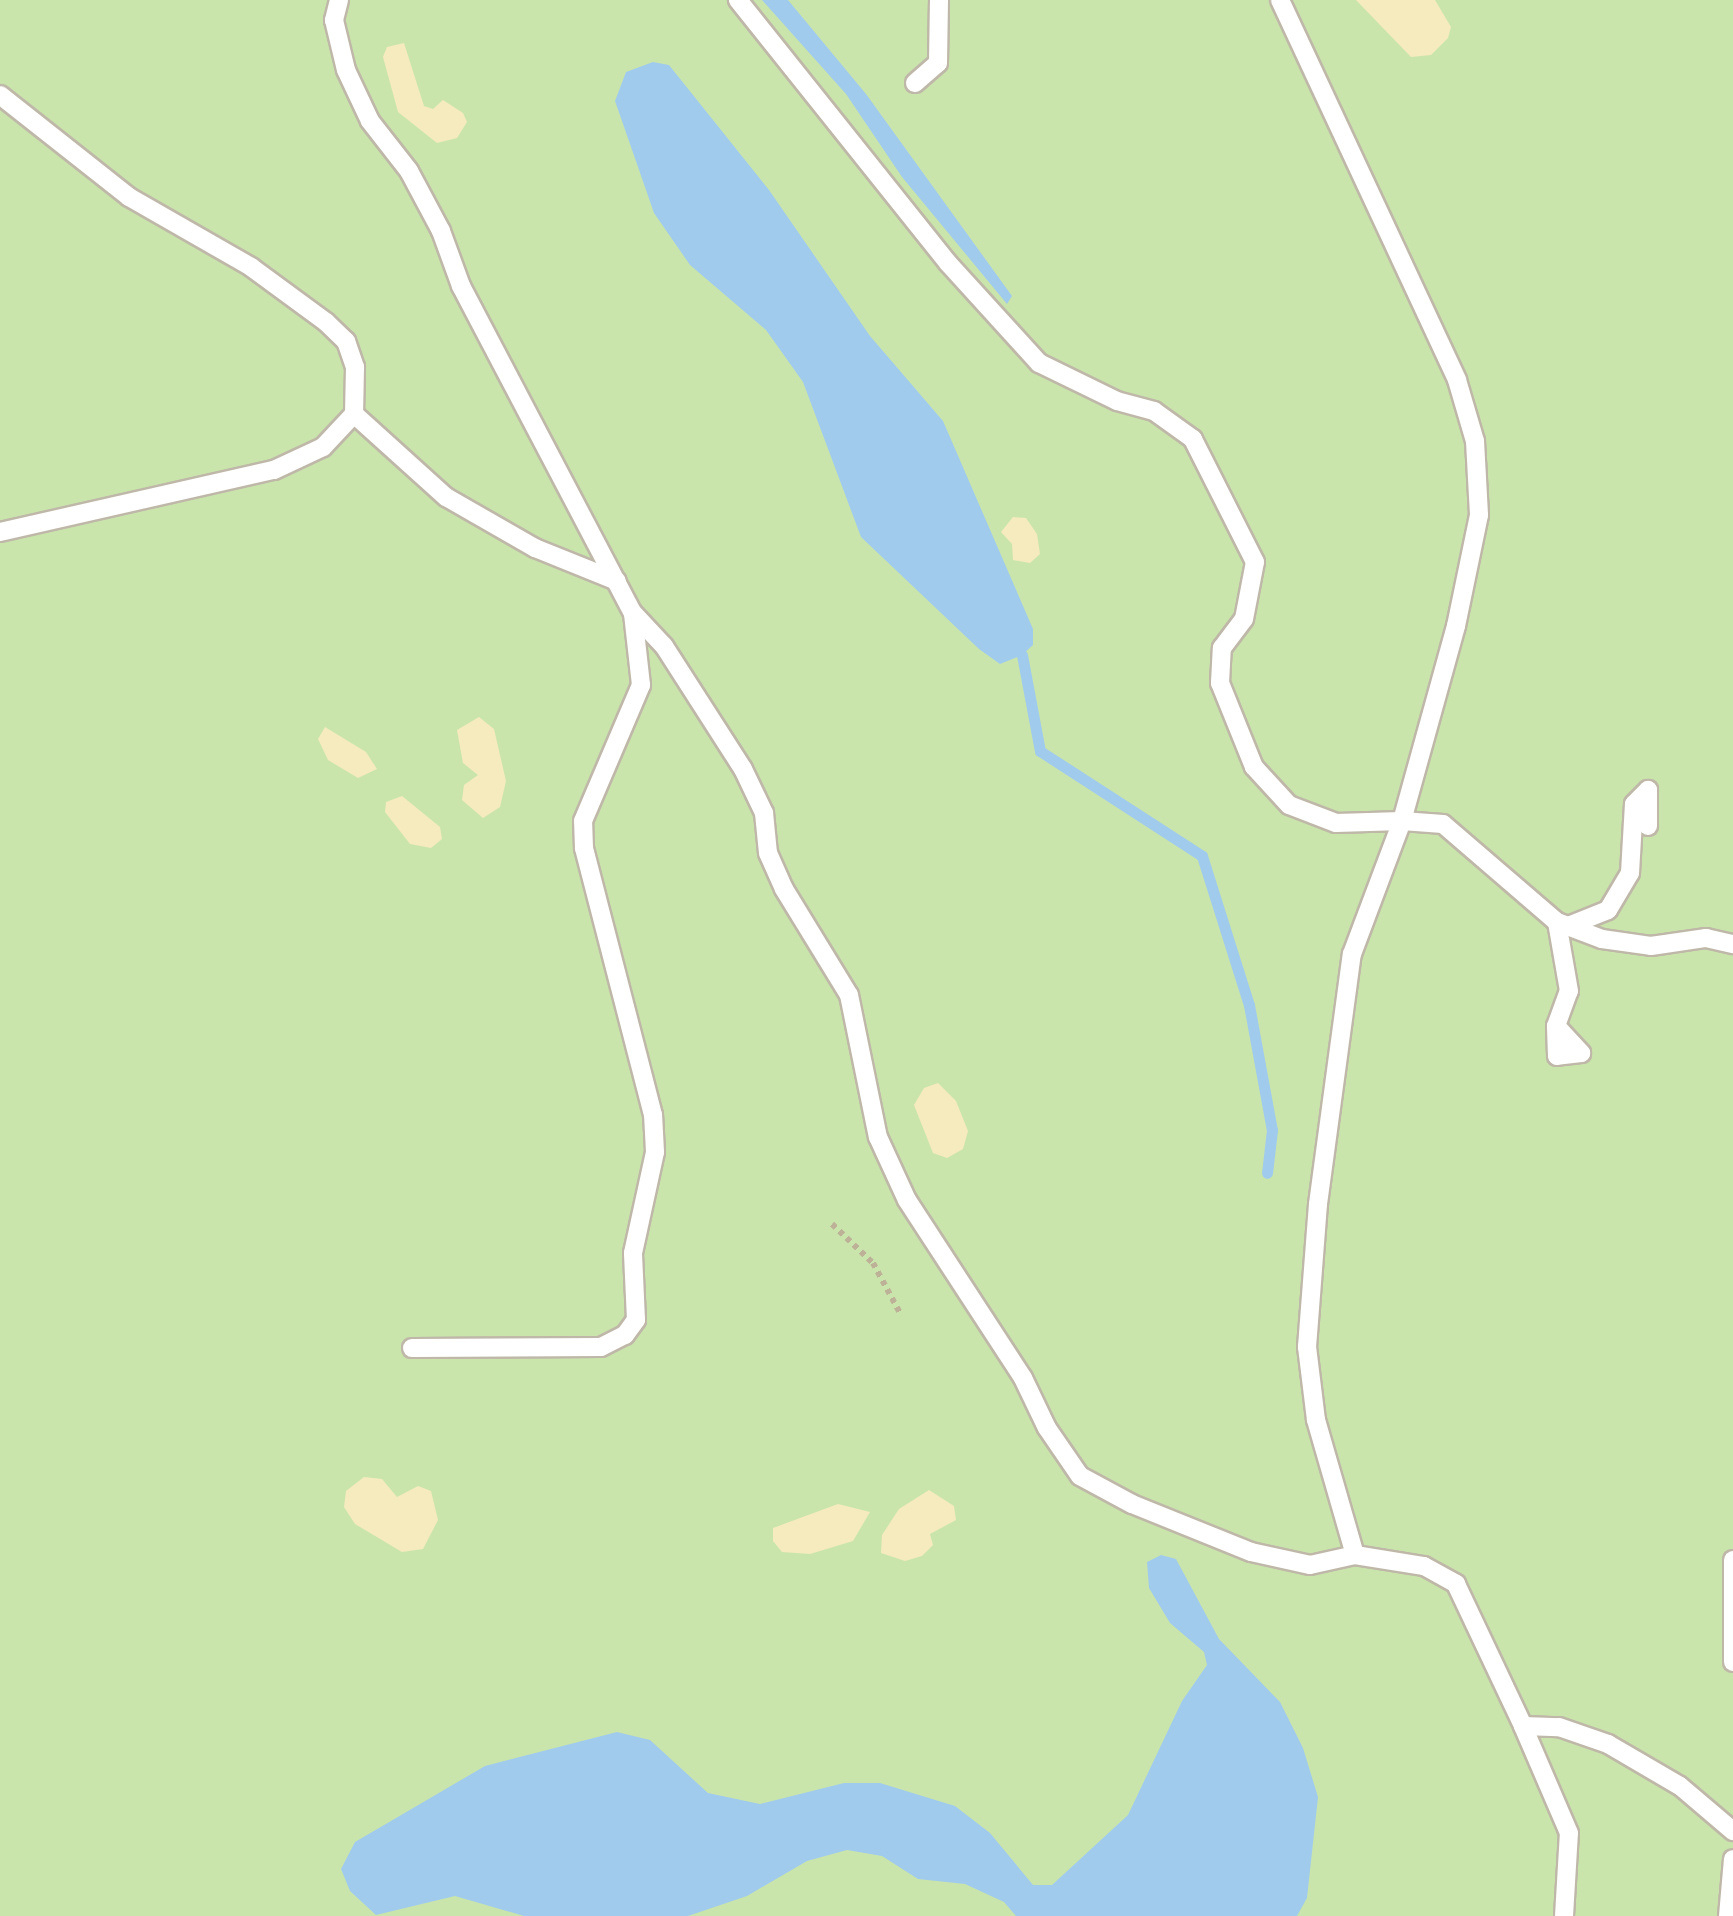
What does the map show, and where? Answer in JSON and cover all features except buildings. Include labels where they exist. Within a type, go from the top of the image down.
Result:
[{"type":"lane","points":[[339,0],[334,20],[346,70],[370,120],[433,216],[461,286],[633,612],[664,646],[744,769],[784,889],[849,996],[878,1137],[907,1200],[1080,1476],[1251,1552],[1310,1565],[1355,1555],[1424,1566],[1456,1584],[1524,1726],[1569,1833],[1564,1916]]},
{"type":"lane","points":[[738,0],[1019,343],[1076,383],[1154,411],[1194,439],[1254,562],[1244,619],[1222,648],[1220,683],[1254,767],[1288,805],[1336,823],[1402,820],[1444,824],[1563,924],[1651,946],[1706,938],[1733,944]]},
{"type":"lane","points":[[915,83],[938,63],[939,0]]},
{"type":"lane","points":[[1280,0],[1457,380],[1475,441],[1479,515],[1456,626],[1402,820],[1352,954],[1318,1204],[1308,1346],[1316,1420],[1355,1555]]},
{"type":"lane","points":[[0,96],[129,197],[251,267],[326,322],[346,341],[355,366],[354,414],[322,447],[274,470],[0,532]]},
{"type":"lane","points":[[354,414],[446,497],[535,548],[617,581]]},
{"type":"lane","points":[[412,1348],[600,1346],[625,1335],[636,1320],[633,1253],[654,1152],[654,1114],[584,848],[583,822],[642,685],[633,612]]},
{"type":"lane","points":[[1563,924],[1608,910],[1630,874],[1634,804],[1648,790],[1648,826]]},
{"type":"lane","points":[[1556,1026],[1569,991],[1563,924]]},
{"type":"lane","points":[[1733,1560],[1733,1662]]},
{"type":"lane","points":[[1524,1726],[1559,1726],[1608,1744],[1680,1786],[1733,1831]]},
{"type":"lane","points":[[1728,1916],[1733,1859]]},
{"type":"path","points":[[832,1224],[873,1263],[901,1314]]},
{"type":"green space","points":[[0,0],[1733,0],[1733,1916],[0,1916]]},
{"type":"sand","points":[[1356,0],[1435,0],[1451,27],[1448,38],[1431,55],[1411,57]]},
{"type":"sand","points":[[404,43],[424,106],[433,109],[443,100],[463,113],[467,122],[457,138],[437,143],[398,112],[383,57],[387,47]]},
{"type":"sand","points":[[1013,517],[1026,518],[1037,534],[1040,554],[1030,563],[1013,560],[1012,544],[1001,532]]},
{"type":"sand","points":[[479,717],[494,729],[506,781],[500,807],[483,818],[462,800],[464,785],[478,775],[463,763],[457,730]]},
{"type":"sand","points":[[325,727],[366,752],[377,769],[358,778],[328,760],[318,739]]},
{"type":"sand","points":[[402,796],[440,827],[442,839],[431,848],[410,844],[385,812],[386,802]]},
{"type":"sand","points":[[938,1083],[956,1101],[968,1131],[963,1149],[947,1158],[933,1153],[914,1105],[924,1088]]},
{"type":"sand","points":[[364,1477],[382,1479],[397,1497],[418,1486],[431,1491],[438,1520],[423,1549],[402,1552],[355,1524],[344,1507],[346,1491]]},
{"type":"sand","points":[[929,1490],[954,1506],[956,1520],[930,1534],[933,1545],[922,1556],[905,1561],[881,1553],[882,1535],[899,1509]]},
{"type":"sand","points":[[838,1504],[870,1512],[853,1541],[810,1554],[782,1552],[773,1541],[773,1528]]},
{"type":"water","points":[[762,0],[788,0],[866,94],[1012,296],[1007,304],[902,177],[846,94]]},
{"type":"water","points":[[653,62],[669,65],[769,190],[870,336],[943,421],[1033,629],[1033,645],[1022,655],[1000,664],[979,649],[861,537],[803,382],[766,330],[690,265],[654,213],[615,101],[626,72]]},
{"type":"water","points":[[1161,1555],[1176,1559],[1219,1639],[1280,1702],[1303,1748],[1318,1797],[1307,1898],[1297,1916],[1016,1916],[1004,1902],[965,1884],[918,1879],[882,1856],[847,1850],[807,1861],[747,1896],[688,1916],[524,1916],[455,1896],[376,1915],[350,1891],[341,1869],[355,1842],[485,1766],[617,1732],[650,1740],[708,1793],[760,1804],[844,1783],[880,1783],[955,1806],[990,1833],[1033,1885],[1052,1885],[1128,1815],[1182,1701],[1207,1665],[1204,1652],[1170,1623],[1149,1588],[1147,1562]]},
{"type":"waterway","points":[[1022,655],[1040,751],[1202,856],[1249,1005],[1272,1130],[1267,1173]]}]
